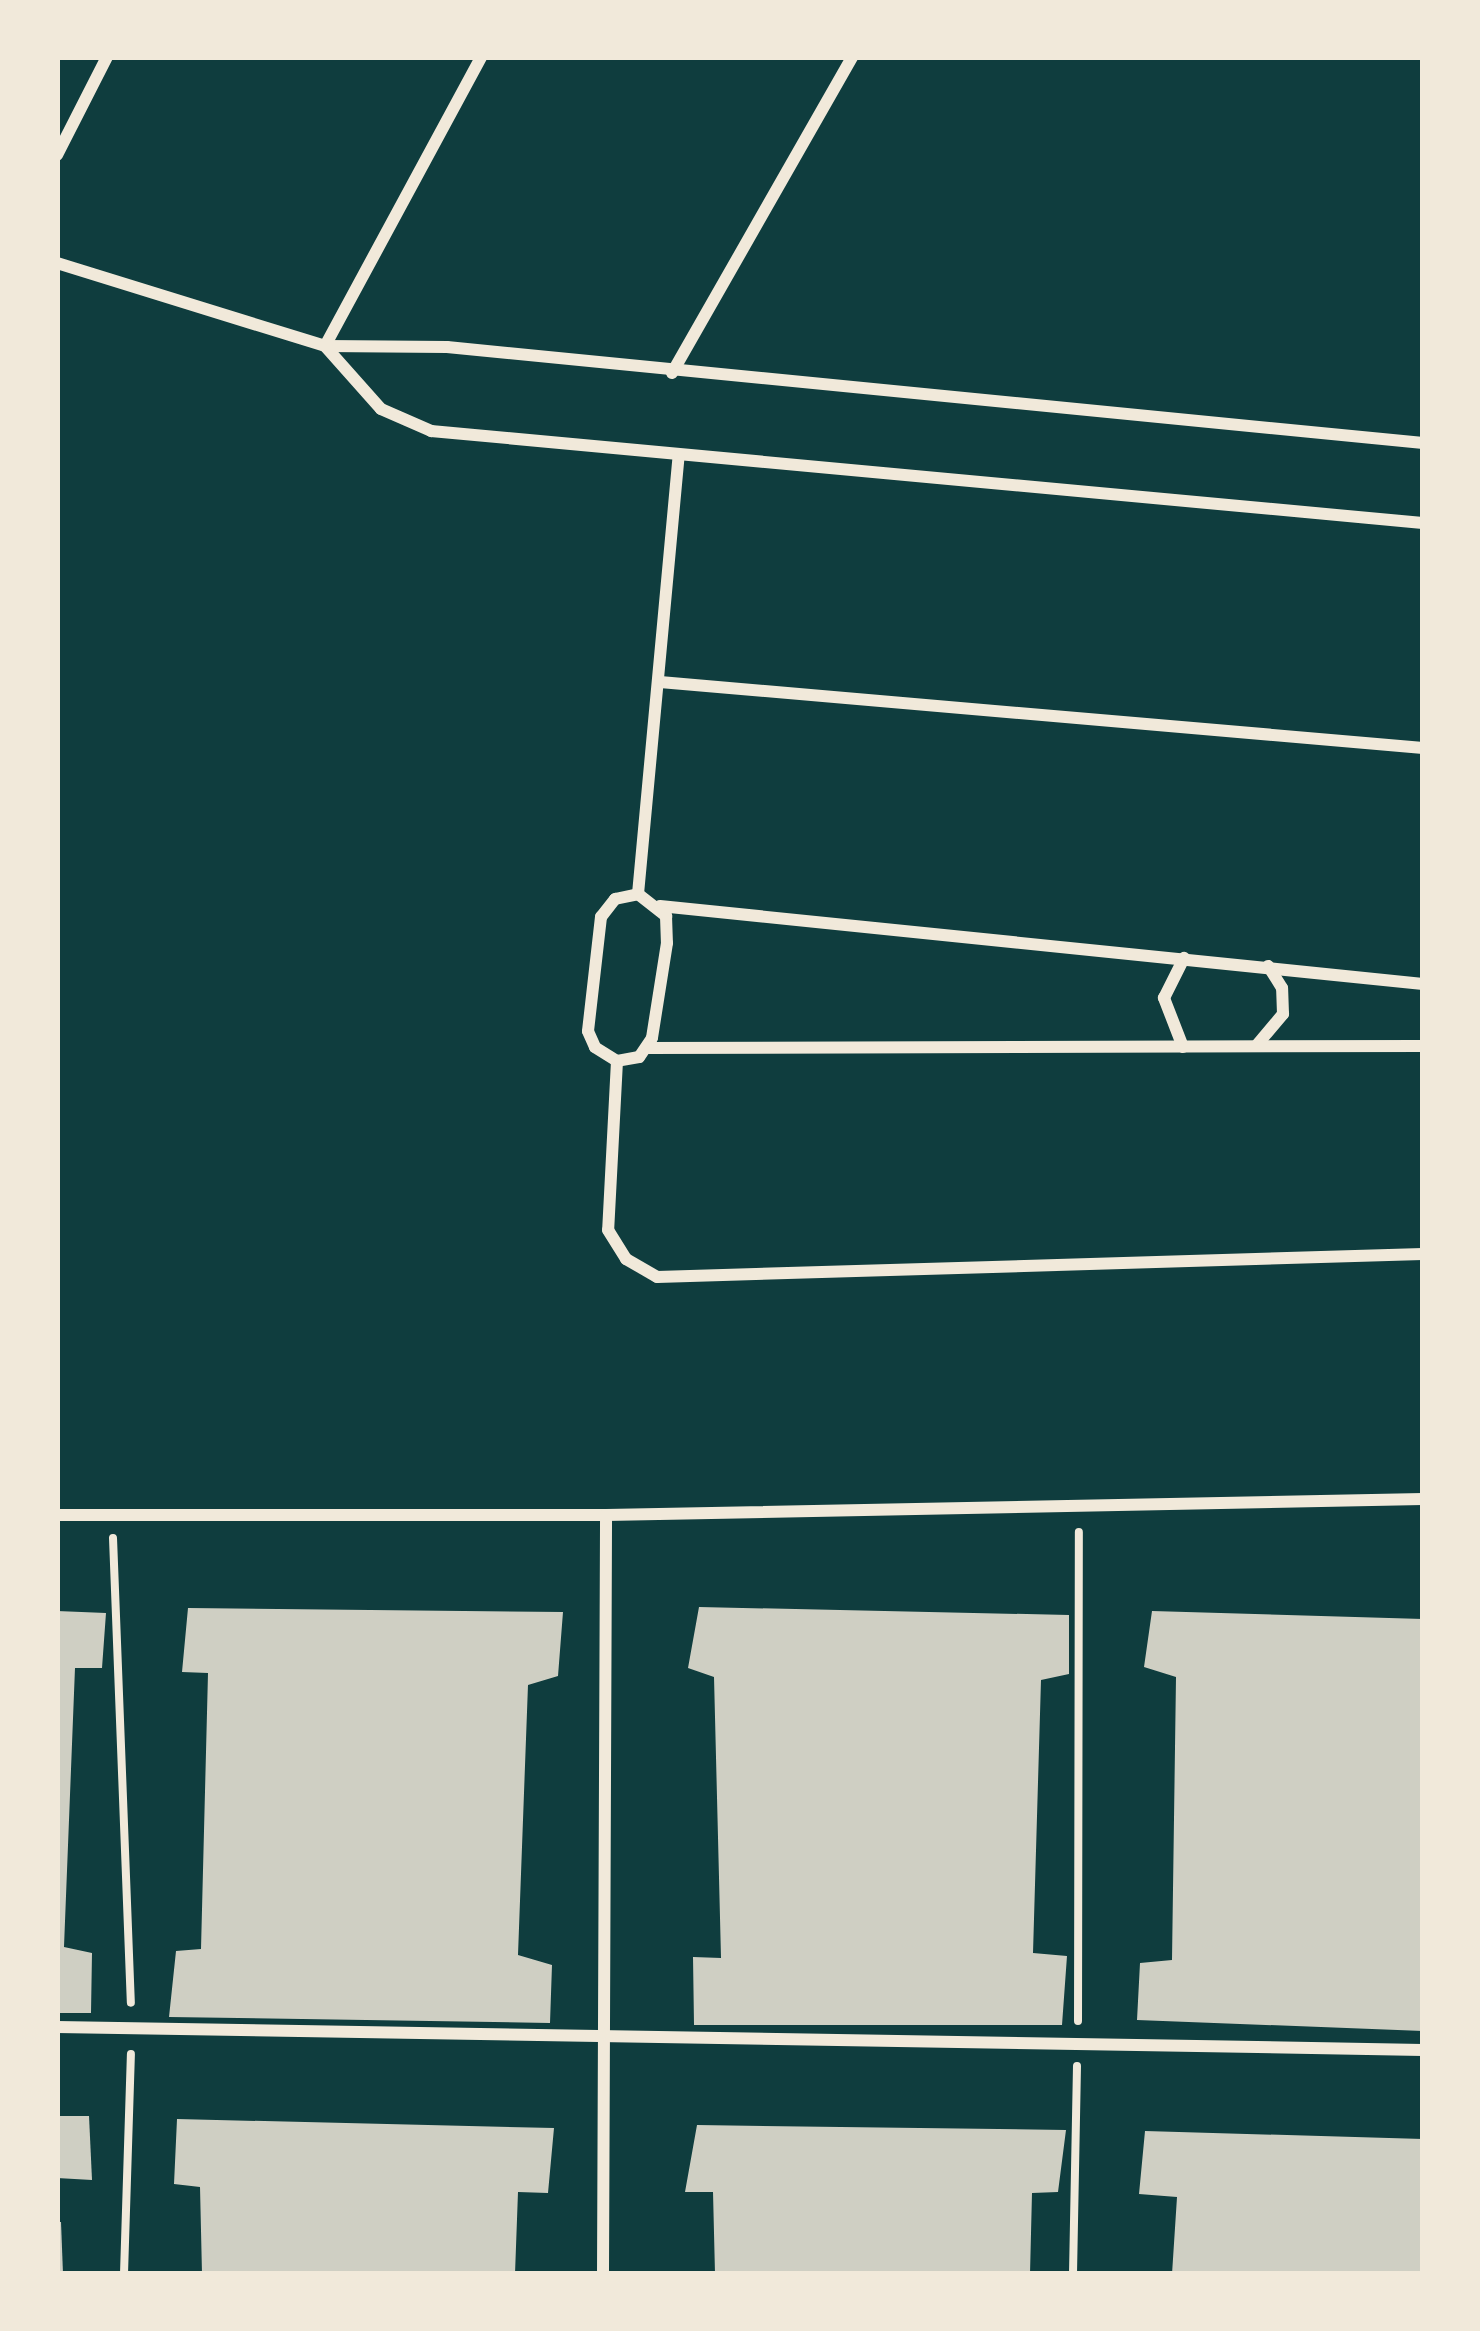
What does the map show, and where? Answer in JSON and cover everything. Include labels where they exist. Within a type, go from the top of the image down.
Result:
[{"type":"street","points":[[57,155],[107,57]]},
{"type":"street","points":[[325,346],[481,57]]},
{"type":"street","points":[[672,373],[852,57]]},
{"type":"street","points":[[57,263],[325,346],[447,347],[672,373],[1423,443]]},
{"type":"street","points":[[325,346],[381,410],[431,431],[1423,524]]},
{"type":"street","points":[[638,894],[679,454]]},
{"type":"street","points":[[660,682],[1423,748]]},
{"type":"street","points":[[617,1061],[595,1047],[588,1030],[601,917],[616,899],[638,894],[660,906],[1423,984]]},
{"type":"street","points":[[647,1048],[667,944],[660,906]]},
{"type":"street","points":[[1183,1047],[1164,998],[1184,958]]},
{"type":"street","points":[[1255,1047],[1283,1014],[1282,988],[1268,966]]},
{"type":"street","points":[[617,1061],[647,1048],[1423,1046]]},
{"type":"street","points":[[617,1061],[608,1230],[626,1259],[657,1277],[1423,1254]]},
{"type":"street","points":[[57,1515],[606,1515],[1423,1499]]},
{"type":"street","points":[[603,2274],[606,1515]]},
{"type":"street","points":[[57,2027],[1423,2050]]},
{"type":"path","points":[[1072,2274],[1078,2046],[1079,1506]]},
{"type":"path","points":[[112,1515],[131,2028],[124,2274]]},
{"type":"building","points":[[699,1607],[1069,1615],[1069,1674],[1041,1680],[1033,1953],[1067,1956],[1062,2025],[694,2025],[693,1957],[721,1958],[714,1677],[688,1668]]},
{"type":"building","points":[[188,1608],[563,1612],[558,1676],[528,1685],[518,1955],[552,1965],[550,2023],[169,2017],[176,1951],[201,1949],[208,1673],[182,1672]]},
{"type":"building","points":[[57,1611],[106,1613],[102,1668],[75,1668],[64,1947],[92,1953],[91,2013],[57,2013]]},
{"type":"building","points":[[1152,1611],[1423,1619],[1423,2031],[1137,2020],[1140,1963],[1172,1960],[1176,1677],[1144,1667]]},
{"type":"building","points":[[57,2116],[89,2116],[92,2180],[57,2178]]},
{"type":"building","points":[[177,2119],[554,2128],[548,2193],[518,2192],[515,2274],[202,2274],[200,2187],[174,2184]]},
{"type":"building","points":[[697,2125],[1066,2130],[1058,2192],[1032,2193],[1030,2274],[715,2274],[713,2192],[685,2192]]},
{"type":"building","points":[[1145,2131],[1423,2139],[1423,2274],[1172,2274],[1177,2197],[1139,2194]]},
{"type":"building","points":[[57,2222],[61,2222],[63,2274],[57,2274]]}]
